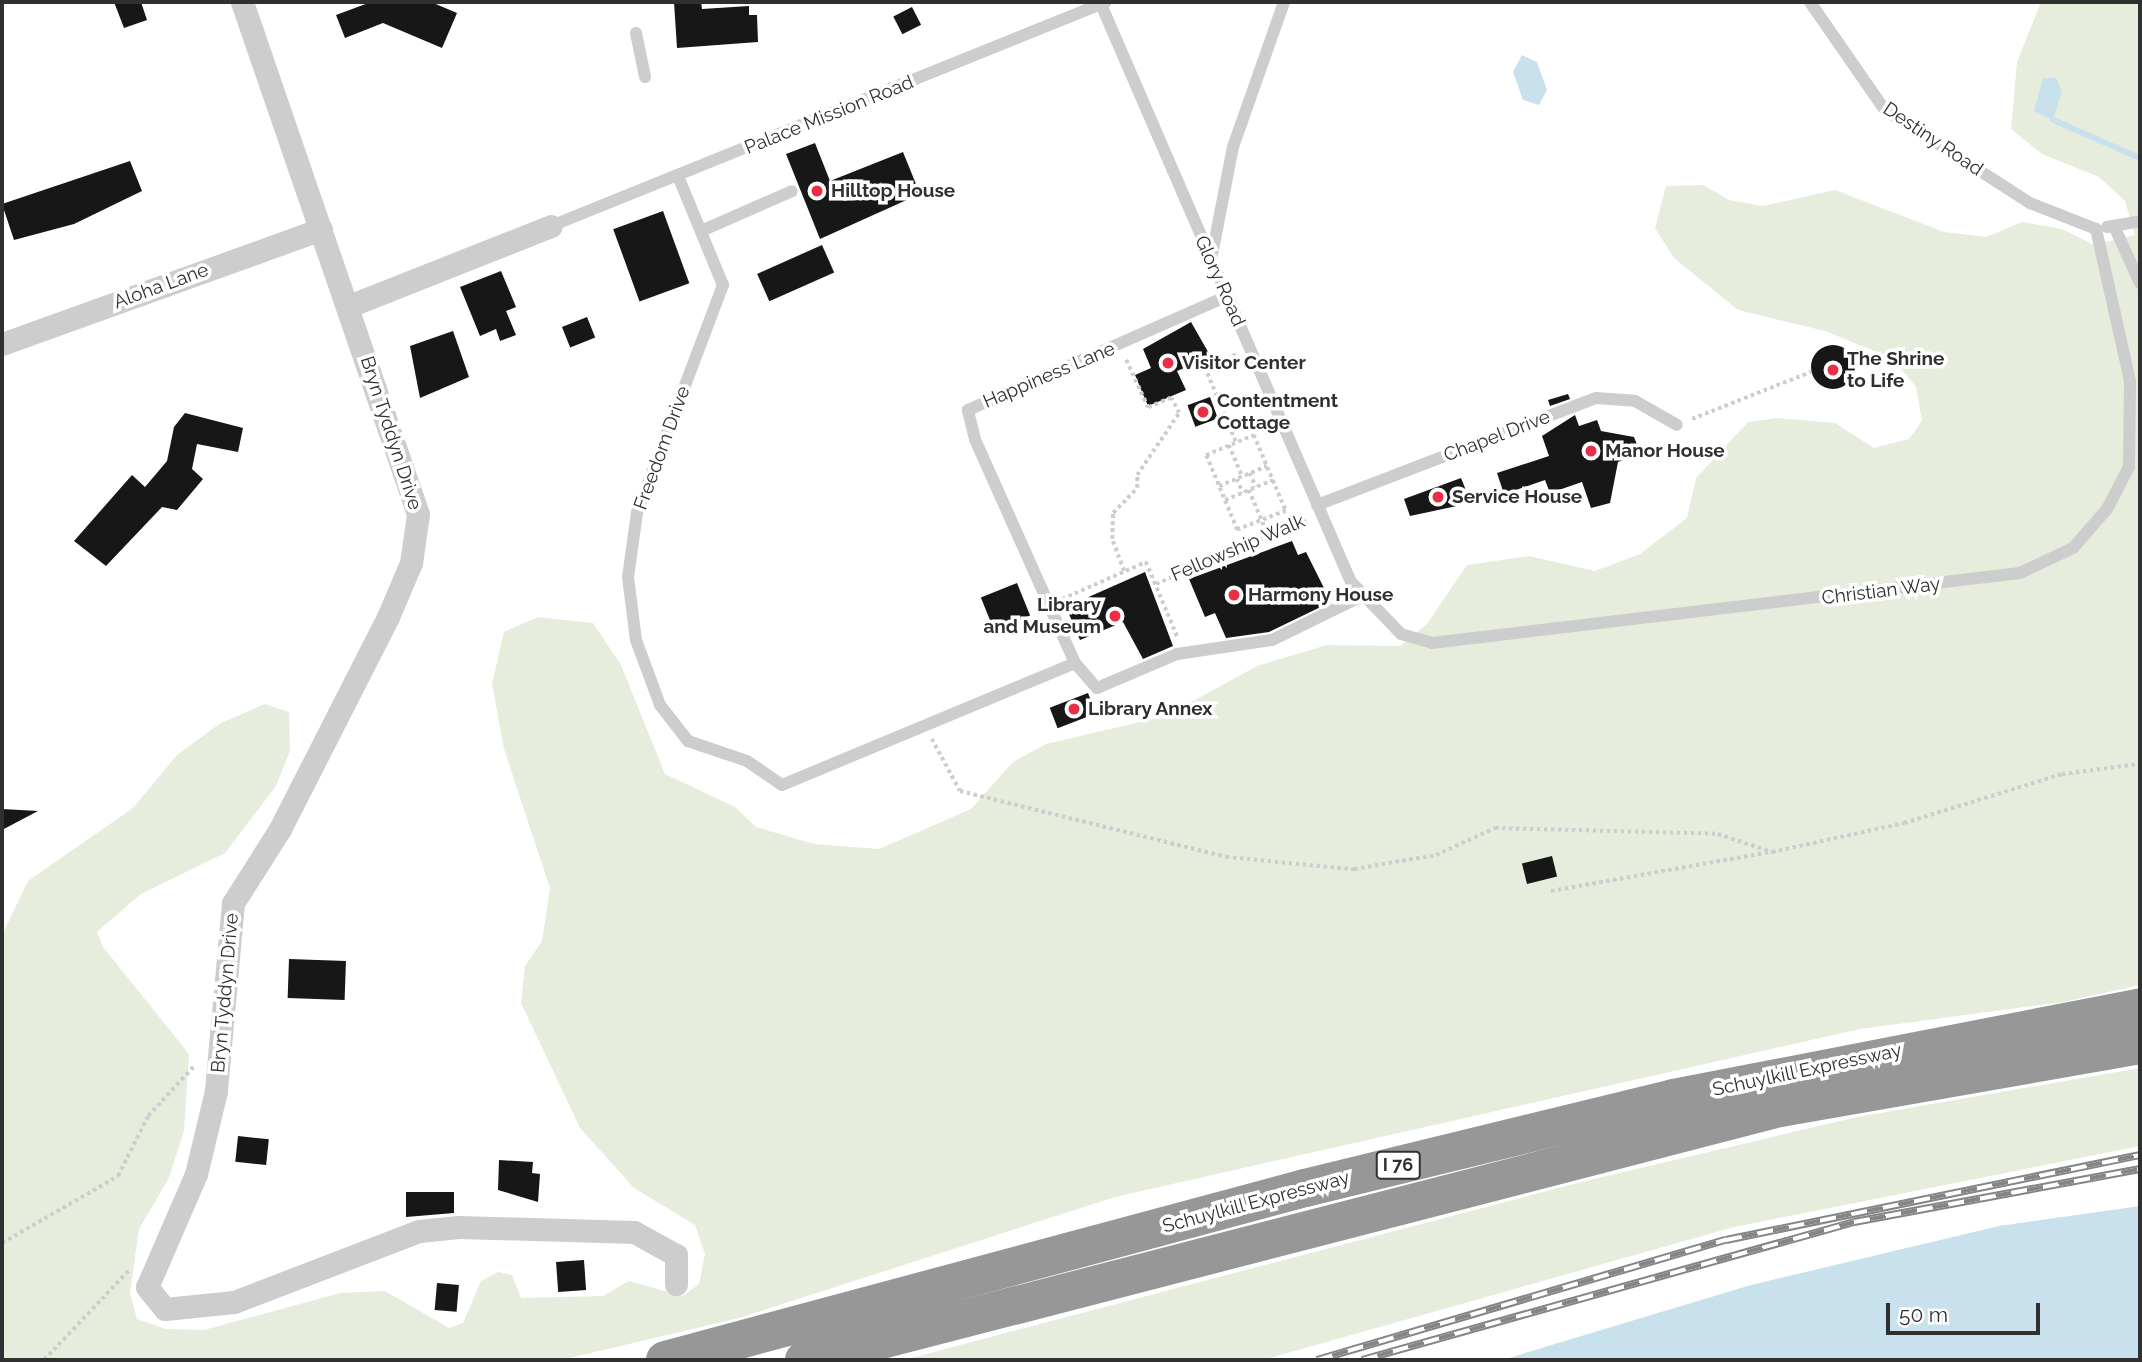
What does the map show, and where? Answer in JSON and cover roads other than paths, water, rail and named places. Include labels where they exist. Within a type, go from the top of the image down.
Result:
[{"type":"highway","name":"Schuylkill Expressway","points":[[665,1360],[1305,1188],[1674,1098],[2140,1007]]},
{"type":"highway","name":"Schuylkill Expressway","points":[[804,1360],[1780,1108],[2140,1045]]},
{"type":"street","name":"Bryn Tyddyn Drive","points":[[242,2],[349,306],[418,514],[411,563],[281,829],[233,903],[222,1037],[196,1174],[147,1287],[165,1309],[234,1302],[419,1231],[459,1227],[634,1232],[676,1255],[676,1283]]},
{"type":"street","points":[[349,306],[551,226]]},
{"type":"street","name":"Aloha Lane","points":[[2,344],[321,229]]},
{"type":"lane","points":[[1211,260],[1248,93],[1284,2]]},
{"type":"lane","name":"Destiny Road","points":[[1810,2],[1884,109],[2030,204],[2096,229]]},
{"type":"lane","name":"Glory Road","points":[[1102,3],[1319,509],[1362,596]]},
{"type":"lane","name":"Palace Mission Road","points":[[551,226],[1102,3]]},
{"type":"lane","points":[[636,33],[645,77]]},
{"type":"lane","name":"Freedom Drive","points":[[678,176],[723,285],[636,513],[628,577],[636,640],[660,705],[688,741],[747,761],[782,785],[1075,663]]},
{"type":"lane","points":[[701,231],[792,191]]},
{"type":"lane","points":[[2096,229],[2140,221]]},
{"type":"lane","points":[[2114,226],[2140,283]]},
{"type":"lane","name":"Christian Way","points":[[1362,596],[1401,634],[1432,643],[1498,639],[2020,573],[2073,548],[2107,509],[2129,467],[2130,381],[2096,229]]},
{"type":"lane","name":"Happiness Lane","points":[[1075,663],[968,410],[1228,296]]},
{"type":"lane","name":"Chapel Drive","points":[[1319,509],[1596,398],[1634,401],[1677,425]]},
{"type":"lane","points":[[1075,663],[1097,688],[1183,653],[1272,640],[1362,596]]},
{"type":"water","points":[[1522,55],[1537,62],[1547,90],[1539,105],[1523,100],[1513,72]]},
{"type":"water","points":[[2043,78],[2056,78],[2062,91],[2053,120],[2034,111]]},
{"type":"water","points":[[2140,1206],[2140,1360],[1502,1360],[1751,1285],[1999,1226]]},
{"type":"waterway","points":[[2053,120],[2140,158]]},
{"type":"railway","points":[[1317,1360],[1726,1240],[2140,1155]]},
{"type":"railway","points":[[1362,1360],[1854,1222],[2140,1169]]},
{"type":"place","name":"Hilltop House","points":[[817,191]]},
{"type":"place","name":"Visitor Center","points":[[1168,363]]},
{"type":"place","name":"The Shrine to Life","points":[[1833,370]]},
{"type":"place","name":"Contentment Cottage","points":[[1203,412]]},
{"type":"place","name":"Manor House","points":[[1591,451]]},
{"type":"place","name":"Service House","points":[[1438,497]]},
{"type":"place","name":"Harmony House","points":[[1234,595]]},
{"type":"place","name":"Library and Museum","points":[[1115,616]]},
{"type":"place","name":"Library Annex","points":[[1074,709]]}]
